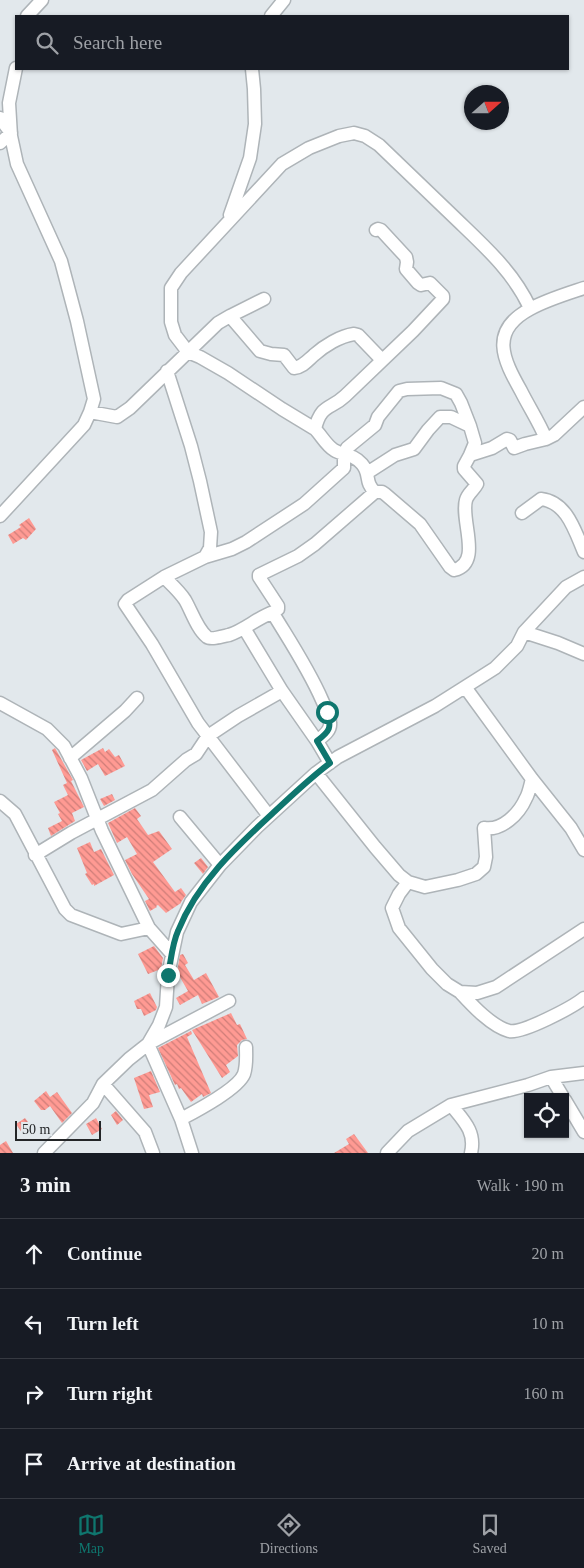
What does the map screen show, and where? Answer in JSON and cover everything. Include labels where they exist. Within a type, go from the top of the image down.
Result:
[{"type":"street","points":[[28,15],[42,0]]},
{"type":"street","points":[[273,15],[284,0]]},
{"type":"street","points":[[0,516],[84,425],[94,399],[77,321],[60,261],[17,164],[10,133],[9,103],[16,70]]},
{"type":"street","points":[[229,220],[250,158],[255,124],[252,70]]},
{"type":"street","points":[[0,118],[10,133]]},
{"type":"street","points":[[0,143],[10,133]]},
{"type":"street","points":[[269,816],[198,724],[152,644],[125,604],[164,576],[205,557],[232,549],[246,542],[304,504],[344,468],[344,453],[347,448],[375,426],[378,417],[399,391],[441,388],[452,392],[459,398],[475,443],[464,466],[464,469],[477,484],[469,494],[465,507],[469,544],[468,559],[464,566],[454,570],[420,524],[385,494],[375,492],[369,487],[364,466],[357,459],[344,453],[333,450],[315,429],[228,373],[188,352],[175,335],[171,322],[171,288],[181,272],[282,164],[309,148],[339,136],[354,133],[365,136],[379,145],[497,258],[516,282],[530,308]]},
{"type":"street","points":[[315,429],[320,414],[324,409],[340,400],[443,299],[443,296],[430,283],[421,285],[418,283],[406,268],[406,257],[381,230],[376,230]]},
{"type":"street","points":[[546,439],[504,358],[503,343],[509,326],[516,318],[530,308],[584,288]]},
{"type":"street","points":[[90,412],[117,417],[130,408],[218,323],[264,299]]},
{"type":"street","points":[[230,316],[260,350],[271,354],[284,355],[294,368],[297,368],[315,353],[335,341],[354,334],[358,335],[382,360]]},
{"type":"street","points":[[168,371],[191,446],[211,532],[210,548],[205,557]]},
{"type":"street","points":[[470,455],[492,448],[507,439],[510,440],[515,448],[546,439],[554,435],[584,407]]},
{"type":"street","points":[[367,473],[395,454],[414,449],[440,417],[451,417],[470,426]]},
{"type":"street","points":[[164,576],[185,600],[206,636],[210,638],[229,635],[278,609],[259,575],[298,556],[315,544],[375,492]]},
{"type":"street","points":[[522,513],[541,499],[548,500],[559,506],[573,525],[584,552]]},
{"type":"street","points":[[148,1044],[166,1008],[168,975],[177,932],[192,902],[220,865],[316,773],[371,739],[435,706],[495,668],[518,646],[524,632],[566,588],[584,577]]},
{"type":"street","points":[[274,612],[305,665],[327,712],[329,728],[317,741]]},
{"type":"street","points":[[244,628],[282,691],[330,763]]},
{"type":"street","points":[[524,632],[584,654]]},
{"type":"street","points":[[465,687],[532,780],[571,828],[584,850]]},
{"type":"street","points":[[35,855],[71,833],[152,790],[186,760],[196,754],[208,736],[238,716],[282,691]]},
{"type":"street","points":[[70,758],[125,711],[137,698]]},
{"type":"street","points":[[0,703],[47,729],[64,746],[81,778],[120,871],[149,928],[172,954]]},
{"type":"street","points":[[316,773],[374,847],[399,875],[408,882],[425,887],[476,874],[484,867],[486,857],[484,828],[489,829],[503,825],[521,807],[527,797],[532,780]]},
{"type":"street","points":[[0,801],[15,814],[65,910],[71,915],[121,934],[149,928]]},
{"type":"street","points":[[180,817],[220,865]]},
{"type":"street","points":[[408,882],[392,908],[399,928],[432,969],[447,984],[460,992],[474,1008],[500,1027],[511,1032],[527,1028],[555,1015],[584,998]]},
{"type":"street","points":[[460,992],[477,993],[496,987],[584,929]]},
{"type":"street","points":[[44,1153],[93,1103],[103,1084],[129,1059],[148,1044],[229,1001]]},
{"type":"street","points":[[148,1044],[181,1119],[192,1153]]},
{"type":"street","points":[[181,1119],[209,1103],[238,1082],[243,1075],[246,1065],[246,1047]]},
{"type":"street","points":[[387,1153],[408,1131],[452,1105],[552,1077],[584,1073]]},
{"type":"street","points":[[552,1077],[561,1093]]},
{"type":"street","points":[[103,1084],[145,1132],[153,1153]]},
{"type":"street","points":[[452,1105],[470,1129],[474,1143],[472,1153]]},
{"type":"street","points":[[569,1107],[584,1132]]},
{"type":"building","points":[[29,518],[36,529],[26,540],[23,538],[13,544],[8,535],[21,527],[19,525]]},
{"type":"building","points":[[55,748],[73,780],[67,783],[52,750]]},
{"type":"building","points":[[103,748],[105,752],[109,749],[115,757],[119,755],[125,766],[105,776],[98,764],[87,771],[81,760]]},
{"type":"building","points":[[71,781],[84,807],[72,813],[75,821],[51,836],[48,828],[62,821],[54,802],[68,795],[63,785]]},
{"type":"building","points":[[112,794],[115,800],[104,806],[100,799]]},
{"type":"building","points":[[135,808],[141,816],[137,819],[148,835],[159,831],[172,849],[153,862],[175,892],[181,888],[186,895],[181,903],[166,913],[158,905],[150,911],[145,901],[149,899],[125,860],[137,854],[127,837],[117,843],[108,823]]},
{"type":"building","points":[[90,842],[94,852],[101,849],[114,875],[94,886],[85,874],[87,873],[77,848]]},
{"type":"building","points":[[201,858],[208,867],[203,874],[194,863]]},
{"type":"building","points":[[154,946],[163,958],[161,969],[148,974],[138,954]]},
{"type":"building","points":[[183,954],[188,963],[185,965],[194,980],[206,973],[219,997],[202,1004],[198,995],[180,1005],[176,998],[188,991],[177,972],[180,955]]},
{"type":"building","points":[[150,993],[157,1007],[156,1010],[144,1016],[141,1009],[137,1009],[134,1001]]},
{"type":"building","points":[[231,1013],[237,1025],[240,1024],[247,1039],[242,1040],[237,1045],[238,1056],[226,1065],[230,1072],[222,1078],[192,1030]]},
{"type":"building","points":[[191,1031],[192,1034],[187,1037],[211,1093],[203,1097],[202,1094],[191,1102],[181,1088],[179,1089],[177,1084],[175,1085],[158,1048]]},
{"type":"building","points":[[151,1071],[160,1092],[149,1095],[153,1107],[144,1109],[134,1078]]},
{"type":"building","points":[[46,1091],[50,1097],[57,1092],[72,1113],[62,1123],[50,1106],[45,1110],[41,1110],[34,1101]]},
{"type":"building","points":[[116,1111],[123,1120],[117,1125],[111,1115]]},
{"type":"building","points":[[25,1118],[31,1126],[22,1133],[16,1124]]},
{"type":"building","points":[[96,1118],[102,1129],[92,1135],[86,1124]]},
{"type":"building","points":[[354,1134],[368,1153],[334,1153],[349,1144],[346,1139]]},
{"type":"building","points":[[6,1141],[13,1153],[0,1153],[0,1145]]},
{"type":"route","points":[[168,975],[177,932],[192,902],[220,865],[257,827],[316,773],[330,763],[317,741],[329,728],[327,712]]}]
